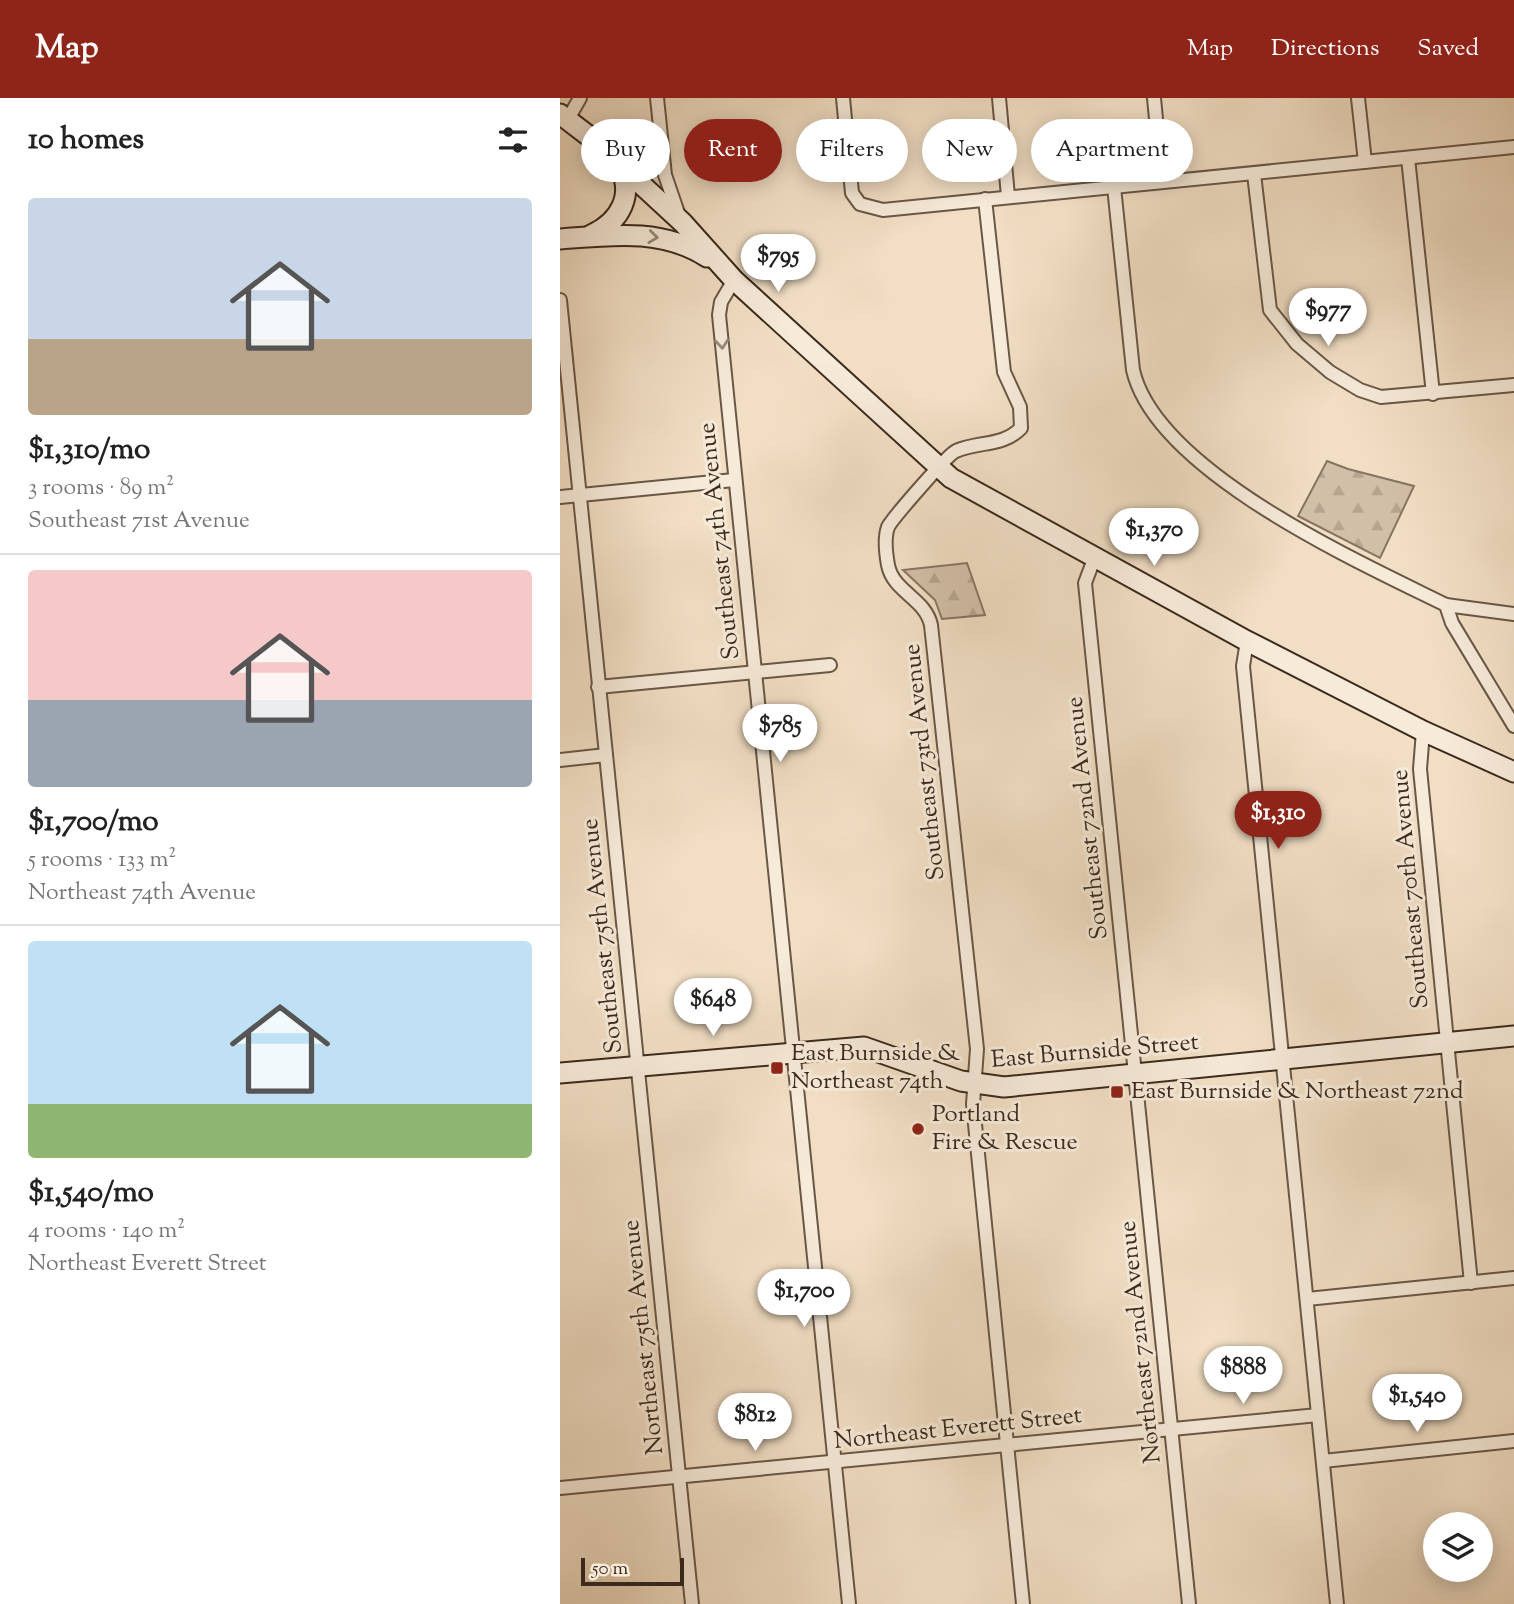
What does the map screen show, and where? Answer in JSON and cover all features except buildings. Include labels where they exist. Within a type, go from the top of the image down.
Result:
[{"type":"main road","points":[[564,117],[581,131]]},
{"type":"main road","points":[[587,237],[611,223],[624,206],[625,182]]},
{"type":"main road","points":[[639,182],[683,223],[714,261],[734,280],[936,467],[968,489],[1247,640],[1423,731],[1514,772]]},
{"type":"main road","points":[[560,239],[660,237],[696,250],[714,261]]},
{"type":"main road","name":"East Burnside Street","points":[[560,1073],[864,1047],[975,1084],[1018,1087],[1514,1036]]},
{"type":"street","points":[[564,117],[580,98]]},
{"type":"street","points":[[657,98],[665,175],[683,223]]},
{"type":"street","points":[[843,98],[850,183],[860,204],[883,210],[1161,182]]},
{"type":"street","points":[[999,98],[1008,197]]},
{"type":"street","points":[[1154,98],[1156,119]]},
{"type":"street","points":[[1358,98],[1365,162]]},
{"type":"street","points":[[1193,179],[1514,148]]},
{"type":"street","points":[[1408,158],[1433,394]]},
{"type":"street","points":[[1254,174],[1268,303],[1275,318],[1305,351],[1330,372],[1360,390],[1381,397],[1514,385]]},
{"type":"street","points":[[1114,187],[1132,370],[1136,384],[1148,404],[1189,452],[1231,488],[1303,533],[1446,606],[1514,614]]},
{"type":"street","points":[[936,467],[960,449],[1013,436],[1021,428],[1023,418],[1003,372],[985,199]]},
{"type":"street","name":"Southeast 74th Avenue","points":[[734,280],[721,302],[719,315],[849,1604]]},
{"type":"street","name":"Southeast 75th Avenue","points":[[560,300],[637,1066]]},
{"type":"street","name":"Southeast 73rd Avenue","points":[[936,467],[925,486],[892,520],[886,542],[892,577],[925,609],[931,625],[978,1049],[973,1104],[1023,1604]]},
{"type":"street","points":[[560,497],[734,480]]},
{"type":"street","name":"Southeast 72nd Avenue","points":[[1094,559],[1085,583],[1135,1075]]},
{"type":"street","points":[[1446,606],[1452,623],[1514,726]]},
{"type":"street","points":[[1247,640],[1243,666],[1337,1604]]},
{"type":"street","points":[[598,687],[830,665]]},
{"type":"street","name":"Southeast 70th Avenue","points":[[1423,731],[1420,769],[1471,1283]]},
{"type":"street","points":[[560,760],[606,755]]},
{"type":"street","name":"Northeast 75th Avenue","points":[[637,1066],[692,1604]]},
{"type":"street","name":"Northeast 72nd Avenue","points":[[1135,1075],[1189,1604]]},
{"type":"street","points":[[1307,1299],[1514,1278]]},
{"type":"street","name":"Northeast Everett Street","points":[[560,1488],[1318,1415]]},
{"type":"street","points":[[1323,1461],[1514,1441]]},
{"type":"green space","points":[[1327,461],[1414,486],[1380,558],[1298,516]]},
{"type":"green space","points":[[967,563],[985,615],[942,619],[935,600],[903,570]]},
{"type":"place","name":"East Burnside & Northeast 74th","points":[[777,1068]]},
{"type":"place","name":"East Burnside & Northeast 72nd","points":[[1117,1092]]},
{"type":"place","name":"Portland Fire & Rescue","points":[[918,1129]]}]
